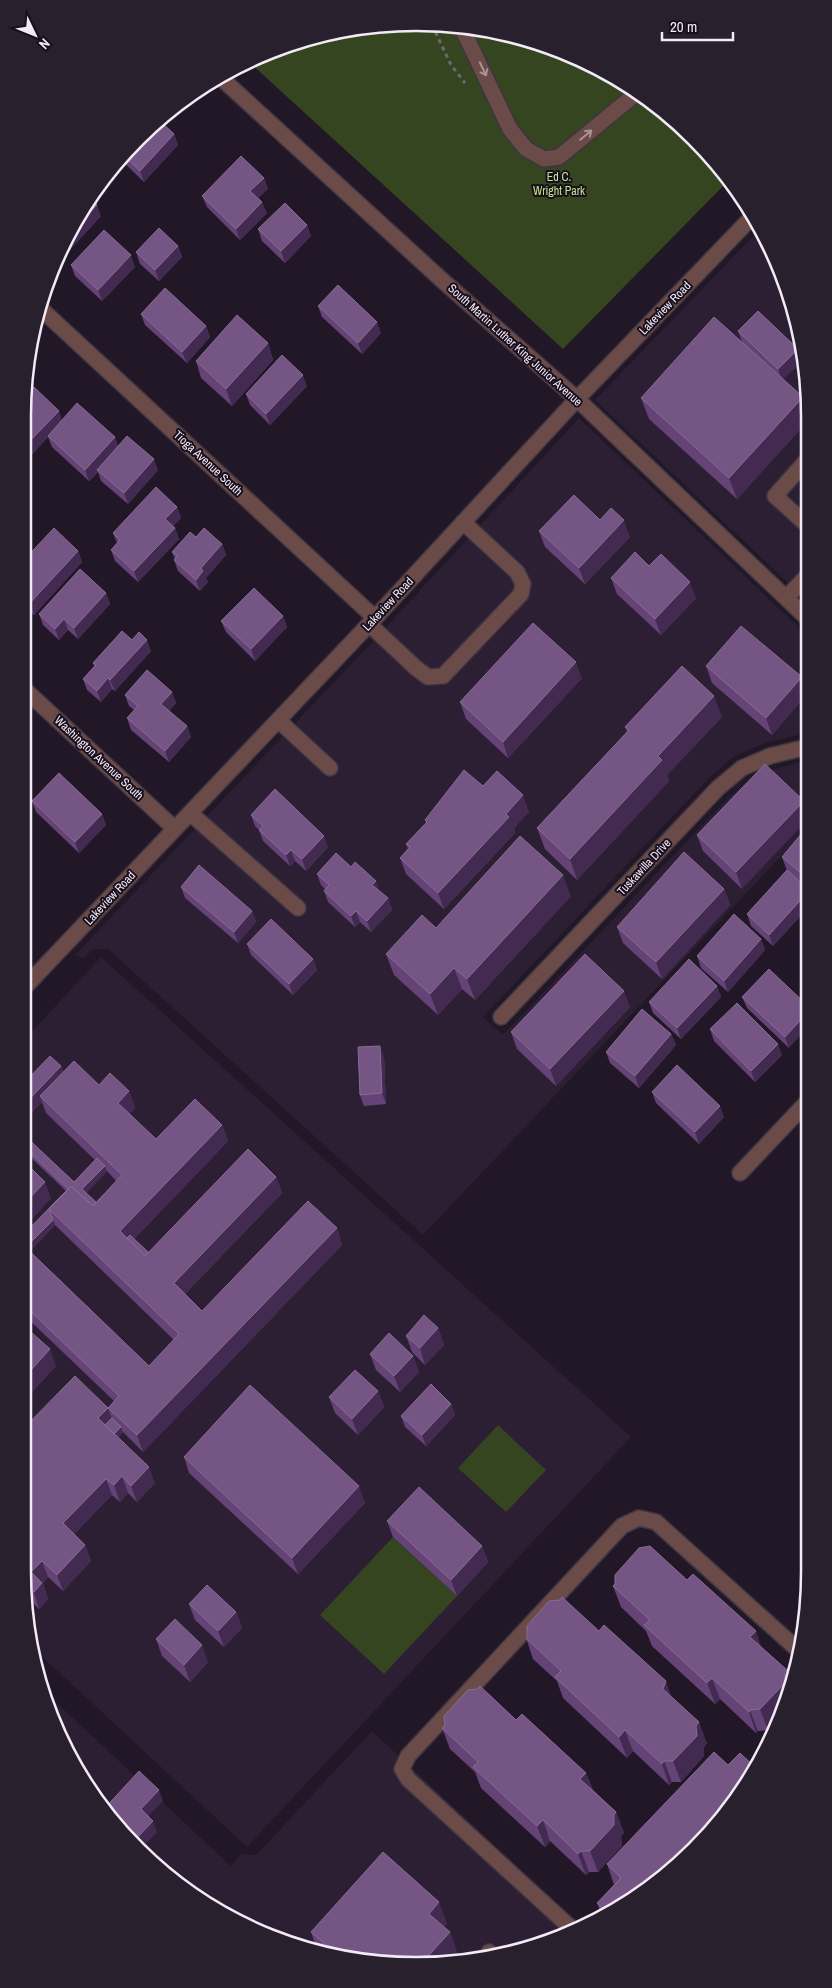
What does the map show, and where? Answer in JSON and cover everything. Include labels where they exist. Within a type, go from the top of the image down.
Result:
[{"type":"street","points":[[464,35],[510,129],[526,149],[544,159],[560,157],[632,97]]},
{"type":"street","name":"South Martin Luther King Junior Avenue","points":[[226,82],[443,281],[576,399],[801,612]]},
{"type":"street","name":"Lakeview Road","points":[[31,981],[372,621],[576,399],[748,222]]},
{"type":"street","name":"Tioga Avenue South","points":[[45,313],[372,621],[416,668],[428,677],[443,676],[521,594],[523,584],[517,572],[463,522]]},
{"type":"street","points":[[801,467],[775,496],[801,520]]},
{"type":"street","points":[[786,598],[801,582]]},
{"type":"street","name":"Washington Avenue South","points":[[31,695],[175,829]]},
{"type":"street","points":[[278,720],[330,768]]},
{"type":"street","name":"Tuskawilla Drive","points":[[502,1017],[718,788],[742,768],[770,756],[801,748]]},
{"type":"street","points":[[190,813],[298,908]]},
{"type":"street","points":[[740,1173],[801,1108]]},
{"type":"street","points":[[568,1925],[408,1779],[402,1769],[408,1756],[622,1526],[639,1518],[656,1522],[793,1646]]},
{"type":"path","points":[[435,32],[451,65],[470,89]]},
{"type":"shaded area","points":[[755,234],[771,269],[788,316],[797,366],[801,416],[801,595],[595,400]]},
{"type":"shaded area","points":[[579,418],[801,629],[801,734],[765,743],[733,757],[708,779],[483,1017],[503,1035],[728,798],[750,779],[801,762],[801,835],[423,1235],[108,949],[93,949],[84,959],[75,955],[377,637]]},
{"type":"shaded area","points":[[101,957],[631,1437],[247,1847],[41,1655],[32,1597],[31,1572],[31,1032]]},
{"type":"shaded area","points":[[53,1700],[231,1866],[241,1854],[256,1855],[372,1731],[576,1921],[516,1944],[466,1953],[416,1957],[366,1953],[316,1944],[269,1927],[246,1917],[202,1892],[162,1861],[144,1844],[127,1826],[96,1786],[71,1742]]},
{"type":"green space","name":"Ed C. Wright Park","points":[[416,31],[466,35],[516,44],[586,71],[630,96],[670,127],[705,162],[724,185],[563,349],[255,67],[316,44],[366,35]]},
{"type":"green space","points":[[498,1425],[546,1470],[506,1512],[458,1468]]},
{"type":"green space","points":[[393,1537],[457,1596],[384,1674],[320,1615]]},
{"type":"building","points":[[164,125],[174,134],[140,171],[129,160]]},
{"type":"building","points":[[241,156],[264,178],[250,191],[262,202],[236,229],[202,196]]},
{"type":"building","points":[[285,203],[307,225],[281,251],[258,229]]},
{"type":"building","points":[[159,228],[178,246],[155,270],[136,252]]},
{"type":"building","points":[[104,230],[131,255],[98,290],[71,265]]},
{"type":"building","points":[[338,285],[377,322],[358,343],[318,306]]},
{"type":"building","points":[[165,288],[206,326],[182,352],[141,314]]},
{"type":"building","points":[[758,311],[794,345],[795,352],[778,369],[738,331]]},
{"type":"building","points":[[237,315],[268,343],[226,389],[196,361]]},
{"type":"building","points":[[714,317],[800,394],[800,400],[729,478],[641,398]]},
{"type":"building","points":[[282,355],[303,375],[266,414],[246,394]]},
{"type":"building","points":[[34,387],[59,411],[31,440],[31,416],[32,389]]},
{"type":"building","points":[[77,403],[115,437],[85,470],[48,436]]},
{"type":"building","points":[[127,436],[154,459],[124,493],[97,470]]},
{"type":"building","points":[[156,487],[177,507],[165,519],[175,528],[134,571],[111,550],[120,540],[113,533]]},
{"type":"building","points":[[574,495],[600,520],[611,508],[624,520],[579,568],[539,531]]},
{"type":"building","points":[[54,528],[78,551],[31,602],[31,552]]},
{"type":"building","points":[[204,528],[222,544],[201,568],[203,571],[196,580],[174,560],[177,556],[172,552],[190,532],[196,537]]},
{"type":"building","points":[[635,552],[649,566],[661,554],[690,582],[655,619],[611,578]]},
{"type":"building","points":[[80,569],[106,593],[74,628],[64,619],[55,629],[39,614]]},
{"type":"building","points":[[254,588],[283,616],[251,649],[221,621]]},
{"type":"building","points":[[533,623],[576,662],[503,742],[460,702]]},
{"type":"building","points":[[741,626],[801,678],[766,718],[706,666]]},
{"type":"building","points":[[122,631],[132,640],[139,632],[147,640],[110,680],[108,678],[97,691],[83,679],[96,665],[93,663]]},
{"type":"building","points":[[682,666],[714,696],[658,756],[662,760],[570,859],[537,828],[629,730],[625,727]]},
{"type":"building","points":[[147,670],[172,692],[161,704],[187,726],[165,751],[127,718],[138,706],[125,695]]},
{"type":"building","points":[[765,764],[801,798],[801,804],[736,872],[697,835]]},
{"type":"building","points":[[464,770],[483,786],[497,771],[523,795],[506,814],[509,817],[438,893],[400,858],[410,847],[406,844],[427,822],[425,820]]},
{"type":"building","points":[[59,773],[102,814],[75,842],[32,801]]},
{"type":"building","points":[[275,789],[324,836],[302,859],[291,850],[286,855],[259,830],[263,826],[251,815]]},
{"type":"building","points":[[801,834],[801,873],[782,857]]},
{"type":"building","points":[[520,836],[563,875],[467,979],[454,968],[430,994],[386,954],[422,915],[436,928]]},
{"type":"building","points":[[684,852],[724,889],[656,962],[617,927]]},
{"type":"building","points":[[336,853],[351,867],[355,862],[376,881],[372,885],[388,898],[367,921],[356,911],[351,916],[324,891],[329,885],[317,874]]},
{"type":"building","points":[[199,865],[252,911],[234,932],[181,887]]},
{"type":"building","points":[[787,870],[801,883],[801,900],[769,935],[747,914]]},
{"type":"building","points":[[734,914],[761,939],[724,981],[697,956]]},
{"type":"building","points":[[271,919],[313,959],[289,984],[247,944]]},
{"type":"building","points":[[585,954],[624,991],[550,1069],[511,1032]]},
{"type":"building","points":[[689,959],[717,986],[677,1028],[649,1002]]},
{"type":"building","points":[[769,969],[801,999],[801,1020],[785,1037],[742,997]]},
{"type":"building","points":[[737,1003],[778,1044],[751,1071],[710,1029]]},
{"type":"building","points":[[642,1009],[671,1034],[635,1076],[606,1052]]},
{"type":"building","points":[[380,1046],[382,1093],[360,1095],[358,1047]]},
{"type":"building","points":[[50,1056],[61,1066],[31,1098],[31,1076]]},
{"type":"building","points":[[74,1061],[99,1085],[110,1073],[129,1091],[118,1103],[156,1139],[195,1099],[222,1125],[120,1231],[145,1256],[248,1149],[276,1177],[174,1283],[202,1311],[308,1201],[337,1228],[137,1435],[108,1408],[119,1396],[31,1312],[31,1253],[149,1366],[179,1334],[49,1209],[71,1186],[93,1206],[122,1175],[40,1096]]},
{"type":"building","points":[[677,1065],[720,1106],[695,1132],[652,1092]]},
{"type":"building","points":[[31,1141],[74,1182],[97,1158],[105,1166],[82,1189],[96,1202],[93,1206],[71,1186],[49,1209],[53,1220],[31,1242],[31,1227],[68,1189],[31,1154]]},
{"type":"building","points":[[31,1168],[45,1182],[31,1197]]},
{"type":"building","points":[[130,1235],[148,1252],[145,1256],[127,1238]]},
{"type":"building","points":[[424,1315],[438,1328],[420,1348],[406,1336]]},
{"type":"building","points":[[31,1332],[50,1349],[31,1370]]},
{"type":"building","points":[[389,1333],[413,1356],[394,1376],[370,1354]]},
{"type":"building","points":[[355,1370],[378,1391],[352,1419],[329,1397]]},
{"type":"building","points":[[75,1376],[108,1408],[98,1418],[149,1467],[131,1486],[122,1476],[114,1485],[106,1479],[63,1523],[85,1545],[57,1575],[42,1561],[31,1572],[31,1421]]},
{"type":"building","points":[[431,1384],[451,1404],[422,1435],[401,1416]]},
{"type":"building","points":[[250,1385],[359,1486],[292,1558],[184,1457]]},
{"type":"building","points":[[112,1418],[121,1427],[114,1434],[105,1425]]},
{"type":"building","points":[[419,1487],[482,1546],[451,1580],[387,1521]]},
{"type":"building","points":[[650,1546],[687,1580],[693,1574],[756,1631],[750,1637],[787,1670],[785,1672],[784,1684],[760,1709],[750,1710],[749,1712],[712,1678],[707,1683],[644,1625],[650,1620],[613,1586],[615,1584],[615,1575],[639,1548]]},
{"type":"building","points":[[31,1572],[42,1583],[34,1592],[32,1590]]},
{"type":"building","points":[[207,1585],[236,1612],[218,1631],[189,1604]]},
{"type":"building","points":[[562,1597],[599,1631],[604,1625],[666,1681],[663,1689],[699,1722],[696,1726],[697,1736],[673,1761],[664,1761],[662,1764],[625,1730],[619,1737],[555,1677],[561,1671],[526,1638],[527,1626],[549,1601],[560,1600]]},
{"type":"building","points":[[175,1619],[202,1645],[184,1665],[156,1639]]},
{"type":"building","points":[[480,1686],[516,1720],[522,1714],[586,1773],[580,1779],[616,1812],[614,1815],[614,1825],[590,1851],[581,1851],[578,1854],[543,1820],[537,1826],[473,1767],[478,1762],[442,1728],[445,1726],[444,1716],[468,1690],[477,1689]]},
{"type":"building","points":[[714,1752],[728,1765],[740,1753],[750,1762],[721,1806],[688,1844],[670,1861],[630,1892],[602,1908],[597,1903],[621,1878],[607,1864]]},
{"type":"building","points":[[139,1771],[159,1790],[141,1809],[153,1821],[138,1837],[109,1803]]},
{"type":"building","points":[[383,1852],[439,1902],[429,1914],[450,1932],[428,1957],[416,1957],[366,1953],[327,1946],[311,1932]]}]
